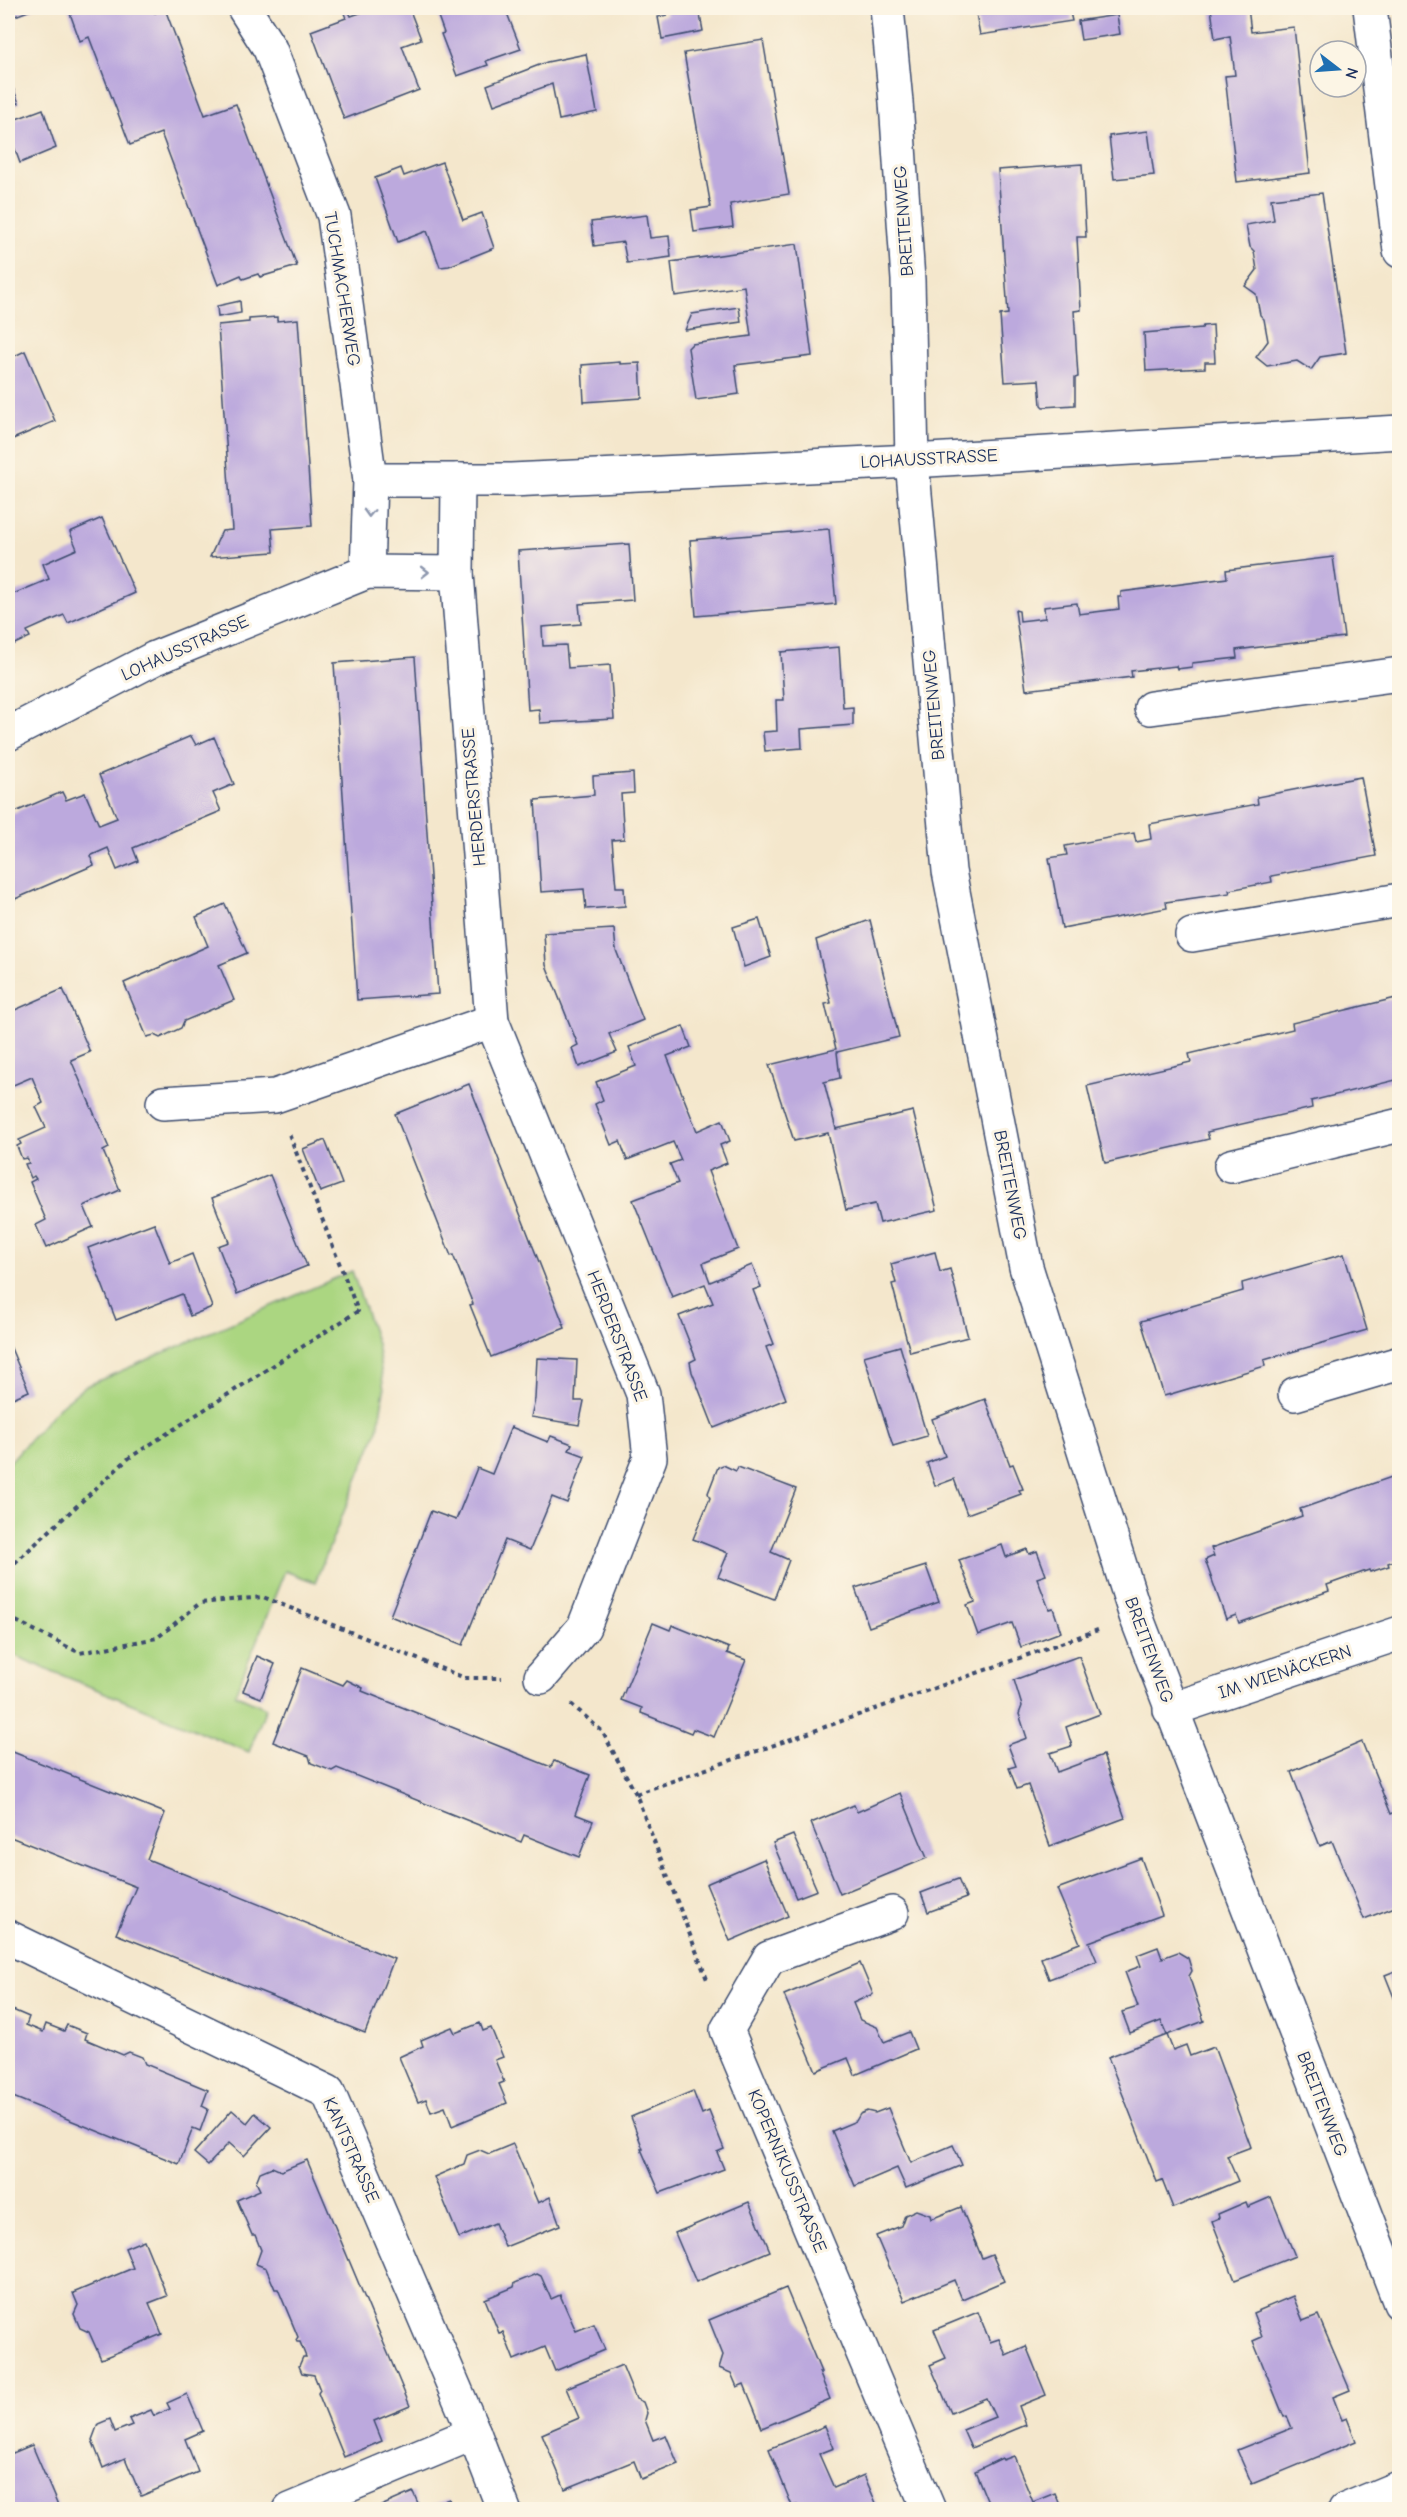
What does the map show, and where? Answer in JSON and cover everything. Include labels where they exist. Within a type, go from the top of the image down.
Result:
[{"type":"street","name":"TUCHMACHERWEG","points":[[244,8],[270,49],[334,216],[370,480]]},
{"type":"street","name":"BREITENWEG","points":[[887,8],[908,280],[912,461],[951,883],[1026,1267],[1136,1617],[1400,2303]]},
{"type":"street","points":[[1370,8],[1400,251]]},
{"type":"street","name":"LOHAUSSTRASSE","points":[[370,480],[511,480],[912,461],[1400,432]]},
{"type":"street","points":[[367,572],[370,480]]},
{"type":"street","points":[[457,573],[458,480]]},
{"type":"street","name":"LOHAUSSTRASSE","points":[[8,734],[155,658],[367,572],[457,573]]},
{"type":"street","name":"HERDERSTRASSE","points":[[457,573],[492,1021],[643,1394],[650,1458],[584,1627],[541,1677]]},
{"type":"street","points":[[1151,708],[1400,674]]},
{"type":"street","points":[[1192,935],[1400,900]]},
{"type":"street","points":[[163,1103],[275,1096],[492,1021]]},
{"type":"street","points":[[1231,1166],[1400,1125]]},
{"type":"street","points":[[1295,1394],[1400,1363]]},
{"type":"street","name":"IM WIENÄCKERN","points":[[1170,1710],[1400,1633]]},
{"type":"street","points":[[727,2030],[769,1958],[892,1914]]},
{"type":"street","name":"KANTSTRASSE","points":[[8,1937],[328,2092],[474,2433],[504,2510]]},
{"type":"street","name":"KOPERNIKUSSTRASSE","points":[[727,2030],[929,2510]]},
{"type":"street","points":[[290,2510],[474,2433]]},
{"type":"street","points":[[1345,2510],[1400,2487]]},
{"type":"path","points":[[8,1569],[129,1458],[358,1311],[275,1096]]},
{"type":"path","points":[[8,1617],[80,1653],[158,1638],[200,1604],[263,1597],[465,1678],[541,1677],[602,1731],[636,1794],[727,2030]]},
{"type":"path","points":[[636,1794],[1136,1617]]},
{"type":"green space","points":[[352,1271],[377,1344],[384,1390],[378,1429],[315,1582],[285,1571],[235,1694],[266,1708],[249,1752],[8,1653],[8,1464],[58,1408],[84,1387]]},
{"type":"building","points":[[8,8],[36,8],[10,18]]},
{"type":"building","points":[[68,8],[153,8],[155,13],[165,9],[205,115],[236,104],[297,266],[260,277],[258,274],[243,279],[241,275],[218,285],[161,133],[130,145],[89,37],[80,41]]},
{"type":"building","points":[[342,8],[347,8],[351,16],[375,8],[409,8],[421,39],[402,46],[419,90],[344,119],[311,31],[346,18]]},
{"type":"building","points":[[435,8],[505,8],[521,49],[486,61],[488,65],[457,76],[441,34],[444,33]]},
{"type":"building","points":[[665,8],[703,8],[699,10],[703,31],[662,39],[658,17],[667,15]]},
{"type":"building","points":[[975,8],[1069,8],[1072,21],[980,35]]},
{"type":"building","points":[[1211,8],[1248,8],[1251,32],[1294,27],[1310,173],[1237,182],[1225,76],[1235,75],[1230,36],[1215,39]]},
{"type":"building","points":[[1117,15],[1120,34],[1081,40],[1078,21]]},
{"type":"building","points":[[763,40],[789,194],[730,204],[733,227],[694,232],[691,210],[711,207],[684,53]]},
{"type":"building","points":[[586,54],[597,112],[559,120],[552,84],[494,105],[487,85],[547,62]]},
{"type":"building","points":[[8,75],[19,103],[8,108]]},
{"type":"building","points":[[43,109],[56,148],[20,163],[8,130],[8,122]]},
{"type":"building","points":[[1148,131],[1154,175],[1114,179],[1109,136]]},
{"type":"building","points":[[442,162],[463,220],[482,213],[494,248],[449,266],[440,267],[427,231],[398,242],[375,178],[401,168],[404,176]]},
{"type":"building","points":[[1082,164],[1086,237],[1077,237],[1081,310],[1074,311],[1078,377],[1075,378],[1075,405],[1043,407],[1039,380],[1005,382],[1000,315],[1008,314],[998,170]]},
{"type":"building","points":[[1322,193],[1346,353],[1320,357],[1311,370],[1297,361],[1267,366],[1256,357],[1268,341],[1264,319],[1260,315],[1256,294],[1245,286],[1257,270],[1246,225],[1274,220],[1271,199]]},
{"type":"building","points":[[647,215],[650,238],[669,236],[671,257],[627,263],[623,242],[594,246],[591,222]]},
{"type":"building","points":[[797,244],[812,356],[735,365],[739,394],[696,400],[688,348],[692,344],[751,336],[744,286],[675,296],[671,262]]},
{"type":"building","points":[[240,301],[241,313],[218,317],[217,306]]},
{"type":"building","points":[[739,307],[741,322],[685,330],[692,314]]},
{"type":"building","points":[[277,317],[277,321],[298,319],[312,526],[272,529],[274,552],[210,557],[222,531],[232,530],[218,325]]},
{"type":"building","points":[[1213,325],[1215,362],[1205,362],[1205,368],[1146,371],[1144,333]]},
{"type":"building","points":[[25,351],[55,421],[8,441],[8,359]]},
{"type":"building","points":[[620,362],[620,364],[640,363],[642,398],[584,402],[582,365]]},
{"type":"building","points":[[102,518],[135,593],[68,623],[64,615],[45,623],[27,631],[30,637],[8,647],[8,585],[11,595],[49,579],[43,564],[77,549],[70,532]]},
{"type":"building","points":[[829,529],[836,604],[696,616],[690,540]]},
{"type":"building","points":[[629,544],[633,600],[579,604],[581,624],[542,627],[543,646],[566,645],[568,668],[610,665],[614,719],[540,723],[539,709],[528,710],[518,551]]},
{"type":"building","points":[[1333,557],[1344,637],[1236,650],[1237,658],[1192,663],[1192,667],[1177,669],[1176,666],[1131,671],[1132,677],[1026,690],[1015,610],[1019,611],[1020,621],[1045,618],[1044,607],[1077,603],[1079,614],[1119,609],[1118,597],[1121,597],[1121,592],[1227,578],[1226,570]]},
{"type":"building","points":[[839,647],[843,708],[853,707],[853,725],[801,729],[802,748],[765,751],[763,732],[777,731],[776,700],[784,700],[781,652]]},
{"type":"building","points":[[415,657],[438,994],[357,1000],[334,663]]},
{"type":"building","points":[[191,736],[196,745],[214,737],[234,784],[213,793],[221,811],[133,848],[138,861],[117,870],[108,848],[90,856],[94,865],[8,902],[8,815],[62,792],[66,800],[85,793],[99,825],[117,818],[99,775]]},
{"type":"building","points":[[633,773],[634,793],[621,794],[624,839],[612,840],[616,887],[624,887],[625,906],[586,909],[584,889],[541,892],[535,800],[594,795],[593,776]]},
{"type":"building","points":[[1361,777],[1376,856],[1271,876],[1272,882],[1229,890],[1230,893],[1166,902],[1167,908],[1062,928],[1049,858],[1067,855],[1065,846],[1134,833],[1136,842],[1151,839],[1149,824],[1258,804],[1257,797]]},
{"type":"building","points":[[225,904],[247,953],[219,965],[234,1000],[184,1021],[181,1028],[160,1038],[154,1035],[147,1037],[124,983],[208,946],[196,917]]},
{"type":"building","points":[[759,919],[771,957],[744,967],[733,927]]},
{"type":"building","points":[[870,920],[899,1037],[837,1052],[840,1078],[824,1082],[836,1129],[913,1111],[937,1210],[880,1223],[875,1204],[846,1210],[828,1133],[794,1141],[769,1065],[836,1049],[825,1004],[831,1003],[816,940]]},
{"type":"building","points":[[614,929],[616,950],[643,1020],[609,1034],[617,1052],[579,1067],[572,1048],[578,1045],[546,965],[544,933]]},
{"type":"building","points":[[63,989],[90,1052],[71,1060],[109,1148],[103,1151],[120,1190],[84,1206],[93,1227],[46,1248],[36,1225],[46,1220],[30,1182],[36,1179],[34,1176],[31,1178],[25,1164],[29,1163],[27,1158],[22,1159],[17,1146],[21,1144],[19,1140],[46,1128],[36,1107],[43,1103],[32,1077],[11,1086],[8,1078],[8,1013]]},
{"type":"building","points":[[1396,998],[1400,1014],[1400,1079],[1311,1101],[1312,1108],[1207,1132],[1209,1139],[1105,1163],[1087,1086],[1191,1062],[1189,1054],[1293,1029],[1292,1023]]},
{"type":"building","points":[[683,1026],[691,1047],[667,1056],[697,1131],[722,1120],[730,1141],[720,1145],[727,1163],[708,1171],[738,1249],[703,1263],[710,1282],[752,1265],[761,1287],[753,1290],[774,1344],[766,1347],[786,1399],[714,1428],[692,1372],[690,1362],[696,1359],[679,1316],[713,1303],[705,1284],[672,1297],[633,1200],[678,1183],[670,1164],[681,1160],[673,1142],[627,1160],[620,1141],[611,1145],[595,1104],[603,1100],[596,1082],[636,1066],[629,1047]]},
{"type":"building","points":[[469,1084],[565,1328],[491,1357],[470,1305],[473,1304],[453,1255],[451,1256],[395,1114]]},
{"type":"building","points":[[325,1140],[342,1184],[320,1192],[303,1149]]},
{"type":"building","points":[[270,1175],[307,1266],[237,1294],[218,1246],[229,1242],[212,1198]]},
{"type":"building","points":[[154,1223],[170,1263],[192,1254],[212,1307],[190,1316],[182,1294],[116,1320],[88,1248]]},
{"type":"building","points":[[935,1252],[940,1272],[950,1269],[968,1337],[910,1352],[892,1284],[896,1283],[891,1264]]},
{"type":"building","points":[[1344,1254],[1367,1330],[1264,1360],[1265,1366],[1164,1396],[1141,1321],[1243,1291],[1242,1283]]},
{"type":"building","points":[[8,1341],[29,1391],[8,1400]]},
{"type":"building","points":[[900,1346],[927,1436],[893,1446],[864,1356]]},
{"type":"building","points":[[537,1358],[577,1360],[575,1401],[584,1401],[579,1425],[531,1417],[535,1399]]},
{"type":"building","points":[[985,1399],[1010,1465],[1013,1464],[1023,1489],[1019,1490],[1021,1494],[967,1514],[954,1479],[935,1486],[927,1463],[945,1456],[932,1419]]},
{"type":"building","points":[[511,1427],[548,1442],[551,1436],[572,1444],[569,1450],[585,1456],[567,1503],[552,1497],[530,1550],[505,1540],[463,1645],[390,1616],[431,1511],[456,1520],[477,1468],[492,1474]]},
{"type":"building","points":[[723,1465],[736,1471],[738,1467],[796,1489],[771,1552],[789,1560],[774,1599],[718,1577],[728,1553],[693,1539],[710,1498],[708,1493],[718,1467]]},
{"type":"building","points":[[1400,1474],[1400,1559],[1388,1563],[1389,1566],[1370,1572],[1369,1570],[1327,1585],[1329,1591],[1239,1623],[1236,1615],[1226,1619],[1205,1560],[1214,1556],[1211,1548],[1302,1516],[1300,1509]]},
{"type":"building","points":[[1002,1545],[1006,1557],[1027,1549],[1029,1554],[1037,1551],[1046,1575],[1037,1578],[1049,1609],[1053,1608],[1061,1632],[1021,1647],[1012,1623],[978,1635],[967,1605],[975,1602],[959,1560]]},
{"type":"building","points":[[926,1566],[939,1602],[869,1627],[855,1588]]},
{"type":"building","points":[[653,1623],[670,1630],[672,1625],[729,1648],[727,1653],[746,1660],[714,1737],[693,1729],[691,1733],[641,1713],[642,1708],[621,1700]]},
{"type":"building","points":[[257,1656],[275,1664],[261,1698],[243,1691]]},
{"type":"building","points":[[1079,1656],[1100,1714],[1066,1727],[1072,1746],[1050,1753],[1057,1772],[1103,1755],[1125,1818],[1050,1846],[1028,1785],[1017,1789],[1009,1768],[1016,1766],[1008,1745],[1027,1738],[1019,1714],[1022,1706],[1014,1680]]},
{"type":"building","points":[[302,1668],[343,1685],[347,1680],[363,1688],[362,1691],[551,1767],[554,1761],[590,1775],[575,1814],[593,1821],[579,1857],[524,1835],[521,1842],[337,1768],[332,1771],[311,1763],[309,1756],[273,1742]]},
{"type":"building","points":[[1362,1742],[1391,1814],[1400,1810],[1400,1905],[1364,1919],[1332,1841],[1320,1846],[1291,1772]]},
{"type":"building","points":[[8,1750],[165,1813],[147,1859],[394,1959],[365,2033],[116,1934],[136,1887],[8,1836]]},
{"type":"building","points":[[900,1793],[927,1858],[840,1894],[811,1823],[854,1805],[857,1812]]},
{"type":"building","points":[[793,1835],[817,1890],[796,1898],[773,1843]]},
{"type":"building","points":[[1141,1858],[1162,1915],[1089,1942],[1097,1961],[1049,1979],[1041,1958],[1080,1943],[1057,1889]]},
{"type":"building","points":[[764,1859],[788,1916],[730,1941],[706,1884]]},
{"type":"building","points":[[958,1879],[966,1898],[928,1912],[921,1893]]},
{"type":"building","points":[[1158,1947],[1162,1958],[1178,1952],[1188,1958],[1192,1971],[1189,1976],[1204,2021],[1167,2035],[1161,2021],[1130,2033],[1122,2012],[1138,2007],[1125,1972],[1141,1966],[1137,1955]]},
{"type":"building","points":[[860,1963],[873,1994],[853,2003],[860,2020],[877,2027],[884,2042],[909,2032],[916,2049],[855,2075],[848,2058],[816,2071],[784,1995]]},
{"type":"building","points":[[1400,1969],[1400,2010],[1399,2010],[1385,1975]]},
{"type":"building","points":[[8,2008],[29,2017],[26,2025],[43,2032],[46,2024],[64,2031],[67,2025],[87,2033],[85,2039],[123,2055],[129,2052],[142,2057],[145,2064],[208,2090],[202,2106],[208,2109],[200,2131],[193,2128],[179,2164],[8,2095]]},
{"type":"building","points":[[480,2023],[483,2031],[491,2028],[503,2057],[495,2060],[504,2082],[499,2084],[507,2103],[452,2126],[445,2107],[431,2112],[426,2099],[418,2102],[399,2057],[423,2046],[421,2040],[452,2027],[455,2033]]},
{"type":"building","points":[[1167,2035],[1173,2050],[1186,2045],[1190,2056],[1214,2047],[1251,2147],[1227,2156],[1238,2181],[1173,2208],[1162,2180],[1157,2182],[1108,2057]]},
{"type":"building","points":[[693,2091],[702,2114],[709,2111],[724,2149],[717,2152],[724,2169],[660,2193],[641,2149],[643,2149],[631,2117]]},
{"type":"building","points":[[888,2108],[911,2163],[953,2145],[962,2165],[906,2188],[897,2168],[855,2186],[832,2131],[856,2121],[860,2114],[867,2111],[875,2113]]},
{"type":"building","points":[[232,2110],[247,2123],[255,2113],[271,2127],[244,2156],[229,2143],[208,2165],[194,2153]]},
{"type":"building","points":[[513,2144],[538,2203],[550,2197],[560,2225],[505,2247],[495,2223],[459,2238],[434,2177],[464,2164],[467,2155],[480,2150],[489,2154]]},
{"type":"building","points":[[307,2160],[410,2406],[374,2421],[382,2441],[344,2457],[318,2393],[320,2390],[314,2375],[302,2373],[299,2366],[303,2357],[306,2357],[300,2342],[296,2340],[298,2337],[278,2289],[275,2289],[266,2268],[256,2264],[261,2250],[237,2200],[260,2190],[256,2182],[260,2172],[272,2167],[281,2171]]},
{"type":"building","points":[[1271,2197],[1295,2256],[1235,2280],[1212,2221],[1219,2218],[1218,2214],[1246,2202],[1248,2207]]},
{"type":"building","points":[[749,2202],[770,2251],[696,2282],[675,2233]]},
{"type":"building","points":[[961,2207],[982,2258],[992,2254],[1004,2281],[962,2299],[954,2280],[904,2301],[876,2236],[901,2226],[905,2215],[916,2210],[930,2215],[931,2219]]},
{"type":"building","points":[[144,2240],[167,2296],[149,2303],[162,2334],[101,2359],[89,2332],[80,2328],[74,2314],[78,2305],[73,2293],[133,2268],[125,2248]]},
{"type":"building","points":[[537,2274],[541,2276],[551,2299],[560,2295],[576,2331],[594,2324],[605,2350],[555,2371],[545,2347],[514,2360],[503,2332],[499,2333],[485,2299]]},
{"type":"building","points":[[786,2288],[830,2399],[762,2428],[744,2384],[737,2387],[731,2373],[719,2368],[723,2355],[709,2320]]},
{"type":"building","points":[[1293,2296],[1303,2321],[1318,2315],[1350,2390],[1333,2397],[1342,2420],[1347,2418],[1356,2441],[1252,2484],[1237,2450],[1292,2428],[1287,2416],[1284,2417],[1253,2341],[1262,2337],[1253,2313]]},
{"type":"building","points":[[978,2312],[990,2342],[999,2339],[1006,2355],[1026,2346],[1046,2395],[1019,2406],[1026,2425],[971,2448],[963,2430],[995,2417],[986,2398],[951,2413],[930,2365],[946,2358],[934,2330]]},
{"type":"building","points":[[622,2365],[636,2399],[643,2402],[647,2413],[645,2420],[653,2440],[666,2435],[678,2464],[641,2479],[634,2461],[565,2489],[542,2434],[579,2418],[566,2388]]},
{"type":"building","points":[[187,2394],[203,2431],[185,2439],[198,2472],[141,2496],[125,2458],[103,2468],[92,2440],[98,2424],[110,2419],[115,2432],[132,2425],[129,2419],[151,2410],[154,2416],[170,2409],[167,2403]]},
{"type":"building","points":[[825,2426],[834,2448],[819,2454],[834,2488],[864,2475],[879,2510],[799,2510],[797,2505],[792,2506],[769,2449]]},
{"type":"building","points":[[32,2445],[58,2506],[50,2510],[8,2510],[8,2455]]},
{"type":"building","points":[[1014,2456],[1033,2502],[1055,2493],[1062,2510],[991,2510],[975,2471],[1002,2458],[1003,2460]]},
{"type":"building","points":[[413,2492],[421,2510],[372,2510]]},
{"type":"building","points":[[449,2499],[453,2510],[423,2510],[423,2509]]}]
